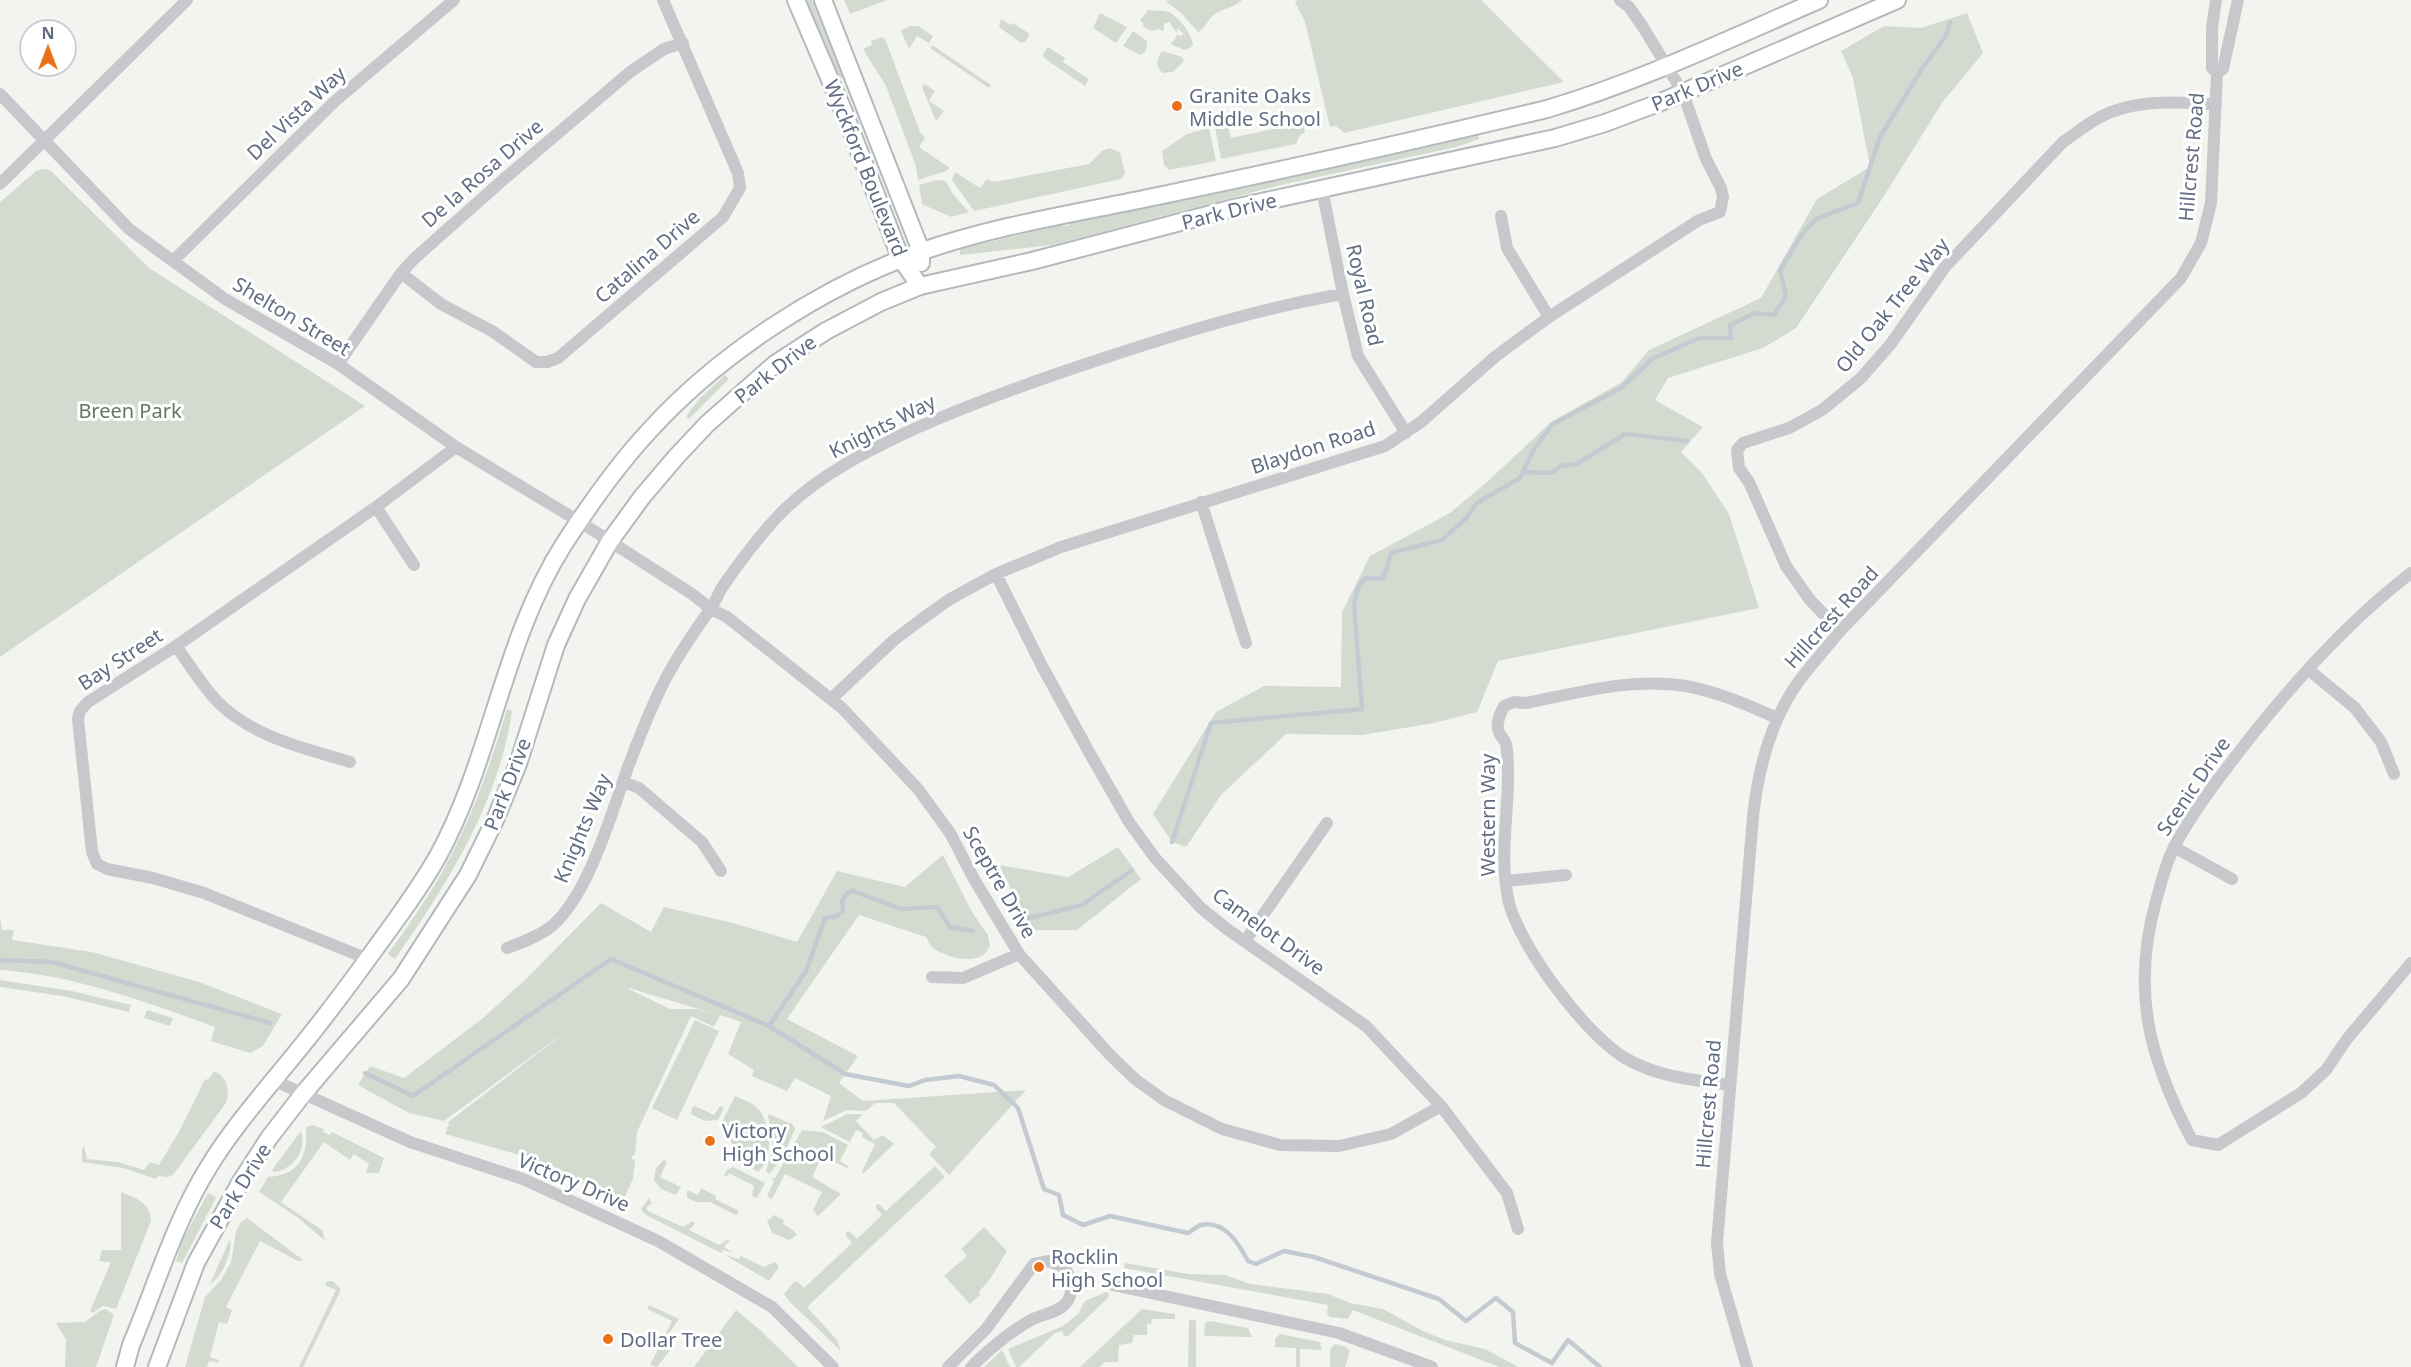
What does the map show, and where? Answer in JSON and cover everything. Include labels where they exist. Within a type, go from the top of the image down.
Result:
[{"type":"street","points":[[0,184],[187,0]]},
{"type":"street","name":"Del Vista Way","points":[[173,261],[334,102],[454,0]]},
{"type":"street","name":"Catalina Drive","points":[[401,273],[441,304],[492,331],[536,362],[547,362],[558,358],[723,217],[740,189],[738,174],[663,0]]},
{"type":"street","name":"Wyckford Boulevard","points":[[796,0],[843,110],[902,259],[920,286]]},
{"type":"street","name":"Wyckford Boulevard","points":[[823,0],[921,251],[920,286]]},
{"type":"street","points":[[1620,0],[1634,14],[1675,80]]},
{"type":"street","name":"Park Drive","points":[[158,1367],[183,1294],[211,1233],[269,1138],[303,1094],[401,979],[468,875],[495,820],[518,764],[556,645],[577,599],[610,542],[642,497],[676,457],[707,424],[778,362],[826,331],[881,302],[920,286],[1032,261],[1234,208],[1493,153],[1605,123],[1675,80],[1819,0]]},
{"type":"street","name":"Park Drive","points":[[125,1367],[131,1346],[186,1207],[209,1166],[242,1117],[348,988],[437,856],[463,805],[483,751],[511,658],[543,581],[612,475],[647,433],[682,397],[723,362],[812,302],[867,273],[921,251],[1012,225],[1154,197],[1547,109],[1595,94],[1675,80],[1897,0]]},
{"type":"street","name":"Hillcrest Road","points":[[1747,1367],[1720,1274],[1717,1243],[1755,794],[1767,745],[1777,718],[1799,682],[1840,631],[2181,278],[2201,243],[2211,203],[2217,73],[2212,68],[2216,0]]},
{"type":"street","name":"Hillcrest Road","points":[[2217,73],[2223,69],[2238,0]]},
{"type":"street","points":[[2213,35],[2231,38]]},
{"type":"street","name":"De la Rosa Drive","points":[[338,364],[401,273],[440,234],[630,72],[664,49],[683,43]]},
{"type":"street","name":"Blaydon Road","points":[[831,699],[894,640],[950,599],[996,574],[1061,547],[1385,446],[1421,422],[1496,356],[1549,317],[1699,220],[1720,212],[1722,188],[1706,159],[1675,80]]},
{"type":"street","name":"Shelton Street","points":[[0,94],[129,229],[225,299],[338,364],[456,447],[596,532]]},
{"type":"street","name":"Old Oak Tree Way","points":[[1840,631],[1810,600],[1786,566],[1749,482],[1740,468],[1737,450],[1743,443],[1789,428],[1822,410],[1860,379],[1890,345],[1945,267],[2063,142],[2113,111],[2133,106],[2166,102],[2216,104]]},
{"type":"street","name":"Royal Road","points":[[1322,189],[1358,356],[1406,433]]},
{"type":"street","points":[[1501,216],[1507,248],[1549,317]]},
{"type":"street","name":"Knights Way","points":[[507,948],[528,941],[550,928],[565,912],[578,892],[596,853],[662,686],[728,579],[762,534],[784,510],[838,468],[869,450],[948,414],[1023,384],[1204,326],[1259,311],[1343,294]]},
{"type":"street","name":"Bay Street","points":[[368,958],[204,893],[153,878],[107,869],[96,864],[92,852],[78,719],[80,711],[97,695],[176,646],[376,507],[456,447]]},
{"type":"street","points":[[1201,502],[1246,643]]},
{"type":"street","points":[[376,507],[414,565]]},
{"type":"street","name":"Sceptre Drive","points":[[596,532],[692,594],[711,609],[727,617],[831,699],[910,781],[934,810],[1019,954],[1110,1055],[1135,1079],[1164,1100],[1222,1129],[1280,1145],[1339,1146],[1391,1134],[1441,1106]]},
{"type":"street","name":"Scenic Drive","points":[[2411,573],[2373,602],[2339,635],[2277,704],[2212,786],[2174,847],[2149,925],[2144,975],[2146,1018],[2156,1060],[2173,1103],[2192,1140],[2218,1145],[2301,1093],[2326,1070],[2347,1040],[2411,963]]},
{"type":"street","name":"Camelot Drive","points":[[996,574],[1042,666],[1129,822],[1155,858],[1193,900],[1245,941],[1366,1026],[1441,1106],[1507,1193],[1518,1229]]},
{"type":"street","points":[[176,646],[220,704],[249,727],[288,743],[350,762]]},
{"type":"street","points":[[2309,670],[2355,708],[2381,742],[2394,774]]},
{"type":"street","name":"Western Way","points":[[1730,1085],[1659,1073],[1624,1057],[1608,1045],[1557,988],[1533,955],[1516,923],[1506,881],[1503,833],[1508,776],[1505,741],[1499,734],[1497,726],[1504,706],[1514,702],[1526,703],[1605,687],[1660,685],[1684,686],[1707,691],[1777,718]]},
{"type":"street","points":[[623,782],[639,788],[695,835],[721,871]]},
{"type":"street","points":[[1245,941],[1327,824]]},
{"type":"street","points":[[2174,847],[2232,879]]},
{"type":"street","points":[[1506,881],[1566,875]]},
{"type":"street","points":[[932,977],[963,978],[1019,954]]},
{"type":"street","name":"Victory Drive","points":[[273,1080],[410,1142],[523,1179],[658,1241],[771,1307],[833,1367]]},
{"type":"street","points":[[948,1367],[986,1329],[1034,1264],[1049,1261],[1065,1268],[1071,1285],[1071,1295],[1066,1303],[1059,1309],[1034,1318],[1000,1340],[971,1367]]},
{"type":"street","points":[[1113,1285],[1339,1333],[1432,1367]]},
{"type":"green space","points":[[803,0],[812,0],[843,77],[839,79],[828,60]]},
{"type":"green space","points":[[844,0],[887,0],[850,14]]},
{"type":"green space","points":[[1242,0],[1215,14],[1198,32],[1180,12],[1165,1]]},
{"type":"green space","points":[[1297,0],[1481,0],[1564,82],[1344,133],[1336,126],[1330,127],[1305,22],[1295,2]]},
{"type":"green space","points":[[1148,10],[1166,11],[1173,14],[1188,31],[1193,45],[1185,50],[1170,44],[1177,35],[1182,36],[1183,33],[1177,28],[1177,33],[1169,22],[1164,24],[1164,31],[1158,29],[1151,31],[1142,26],[1144,24],[1140,21]]},
{"type":"green space","points":[[1100,13],[1127,27],[1116,43],[1093,28]]},
{"type":"green space","points":[[1967,13],[1983,53],[1942,103],[1884,196],[1796,328],[1763,348],[1668,378],[1655,400],[1703,427],[1681,452],[1702,473],[1729,514],[1759,608],[1498,661],[1477,712],[1434,723],[1362,735],[1286,734],[1221,795],[1186,847],[1172,842],[1153,814],[1216,712],[1264,686],[1341,687],[1342,612],[1370,556],[1450,513],[1551,422],[1622,382],[1649,350],[1761,298],[1817,199],[1870,167],[1853,78],[1841,51],[1884,26],[1921,28]]},
{"type":"green space","points":[[1001,19],[1011,25],[1013,23],[1030,34],[1025,42],[1021,43],[999,27]]},
{"type":"green space","points":[[910,26],[918,26],[933,36],[929,43],[917,36],[909,49],[901,31]]},
{"type":"green space","points":[[1133,31],[1147,41],[1146,51],[1140,55],[1123,46]]},
{"type":"green space","points":[[882,37],[885,39],[920,132],[925,138],[919,147],[950,168],[946,171],[918,180],[916,166],[886,86],[863,49],[872,45],[871,41]]},
{"type":"green space","points":[[932,45],[991,85],[989,88],[930,48]]},
{"type":"green space","points":[[1048,47],[1065,58],[1063,62],[1089,79],[1085,86],[1044,58],[1043,54]]},
{"type":"green space","points":[[1162,51],[1182,57],[1184,61],[1173,72],[1163,73],[1157,63]]},
{"type":"green space","points":[[925,84],[935,91],[929,101],[944,111],[937,120],[922,87]]},
{"type":"green space","points":[[1301,113],[1305,133],[1300,135],[1296,144],[1221,159],[1215,127],[1228,125],[1231,138],[1297,124],[1295,114]]},
{"type":"green space","points":[[1209,128],[1216,161],[1169,170],[1164,165],[1162,151],[1187,134]]},
{"type":"green space","points":[[1478,133],[1479,139],[1456,147],[1281,185],[1052,245],[960,255],[960,249],[1061,225],[1068,226],[1072,222]]},
{"type":"green space","points":[[1109,148],[1120,152],[1125,173],[1121,179],[974,211],[952,180],[955,172],[980,188],[987,179],[994,182],[1089,164],[1102,151]]},
{"type":"green space","name":"Breen Park","points":[[50,170],[149,268],[365,406],[0,657],[0,202],[36,171]]},
{"type":"green space","points":[[937,180],[946,181],[952,193],[969,212],[951,217],[922,204],[919,185]]},
{"type":"green space","points":[[725,375],[729,379],[689,419],[686,416],[700,398]]},
{"type":"green space","points":[[507,709],[512,711],[505,745],[496,778],[483,810],[451,872],[395,959],[388,954],[442,872],[471,813]]},
{"type":"green space","points":[[1118,847],[1141,879],[1077,930],[1027,930],[1012,905],[1010,887],[999,865],[1068,877]]},
{"type":"green space","points":[[943,855],[972,912],[988,935],[990,945],[986,952],[973,959],[956,958],[934,949],[926,937],[859,915],[787,1019],[858,1056],[839,1083],[863,1101],[1026,1090],[949,1175],[929,1154],[936,1147],[894,1103],[875,1103],[866,1111],[847,1110],[823,1121],[831,1096],[795,1078],[787,1091],[752,1076],[754,1070],[728,1054],[741,1022],[720,1015],[714,1027],[691,1016],[637,1132],[635,1155],[631,1159],[635,1160],[633,1179],[623,1200],[615,1199],[520,1155],[445,1134],[449,1124],[447,1123],[573,1026],[444,1121],[409,1113],[358,1085],[370,1066],[404,1078],[483,1018],[526,979],[601,903],[651,932],[664,907],[733,923],[797,942],[837,871],[905,887]],"holes":[[[629,988],[718,1015],[696,1009],[670,1009]]]},
{"type":"green space","points":[[0,917],[2,930],[14,930],[12,940],[92,952],[199,982],[282,1014],[263,1046],[250,1053],[211,1041],[215,1027],[136,999],[55,978],[0,970]]},
{"type":"green space","points":[[0,980],[72,991],[131,1005],[129,1012],[62,996],[0,987]]},
{"type":"green space","points":[[147,1010],[173,1018],[170,1026],[144,1018]]},
{"type":"green space","points":[[695,1020],[719,1031],[677,1120],[652,1108]]},
{"type":"green space","points":[[214,1071],[227,1084],[226,1103],[173,1175],[158,1176],[156,1179],[123,1168],[82,1162],[84,1146],[87,1159],[118,1162],[144,1170],[150,1162],[159,1165],[180,1130],[205,1079],[208,1080]]},
{"type":"green space","points":[[735,1096],[754,1105],[761,1113],[768,1130],[767,1158],[758,1172],[740,1161],[744,1152],[732,1148],[731,1140],[722,1122]]},
{"type":"green space","points":[[695,1106],[714,1115],[720,1106],[724,1108],[718,1120],[705,1121],[691,1114]]},
{"type":"green space","points":[[768,1114],[792,1124],[795,1129],[783,1157],[769,1174],[766,1171],[773,1147]]},
{"type":"green space","points":[[847,1114],[863,1114],[856,1121],[874,1140],[883,1135],[894,1144],[864,1173],[862,1172],[875,1144],[862,1137],[863,1133],[856,1130],[850,1142],[821,1127]]},
{"type":"green space","points":[[312,1125],[324,1129],[323,1132],[330,1135],[332,1132],[384,1158],[379,1173],[366,1173],[369,1164],[354,1154],[350,1160],[324,1142],[281,1202],[323,1231],[324,1238],[328,1240],[323,1239],[297,1217],[259,1192],[268,1177],[288,1172],[300,1162],[305,1146],[306,1127]]},
{"type":"green space","points":[[802,1130],[823,1132],[848,1145],[840,1161],[848,1166],[847,1168],[822,1156],[812,1177],[841,1194],[818,1216],[813,1210],[822,1192],[785,1174],[772,1199],[767,1196],[774,1181],[771,1179],[775,1178]]},
{"type":"green space","points":[[301,1131],[302,1145],[297,1158],[288,1167],[274,1172],[272,1170]]},
{"type":"green space","points":[[664,1160],[667,1162],[660,1177],[681,1187],[676,1195],[661,1189],[654,1180],[656,1168]]},
{"type":"green space","points":[[935,1166],[945,1177],[807,1307],[837,1340],[841,1351],[784,1294],[794,1282],[798,1282],[804,1288],[852,1243],[846,1236],[846,1232],[849,1231],[857,1239],[882,1215],[876,1205],[879,1204],[886,1211]]},
{"type":"green space","points":[[733,1167],[765,1183],[757,1198],[752,1196],[754,1186],[729,1173],[727,1177],[724,1175]]},
{"type":"green space","points":[[701,1188],[739,1213],[736,1215],[710,1202],[696,1202],[687,1198],[687,1190],[698,1195]]},
{"type":"green space","points":[[121,1192],[145,1205],[151,1221],[116,1309],[103,1306],[93,1313],[90,1311],[111,1262],[99,1261],[102,1250],[121,1250]]},
{"type":"green space","points":[[208,1193],[216,1197],[215,1200],[182,1263],[176,1261],[183,1239]]},
{"type":"green space","points":[[649,1198],[652,1203],[646,1208],[648,1211],[683,1227],[693,1221],[695,1224],[689,1230],[719,1245],[730,1240],[724,1247],[733,1253],[723,1250],[721,1253],[646,1215],[641,1209]]},
{"type":"green space","points":[[774,1215],[784,1220],[783,1224],[797,1235],[789,1240],[772,1233],[767,1221]]},
{"type":"green space","points":[[247,1218],[303,1260],[298,1261],[260,1241],[226,1307],[232,1310],[227,1324],[219,1322],[210,1357],[219,1360],[219,1363],[209,1361],[207,1367],[185,1367],[205,1297],[221,1280],[231,1262],[236,1232],[241,1222]]},
{"type":"green space","points":[[984,1227],[1007,1251],[979,1292],[980,1295],[970,1304],[944,1276],[967,1256],[961,1249]]},
{"type":"green space","points":[[230,1239],[230,1251],[226,1264],[219,1276],[210,1284]]},
{"type":"green space","points":[[725,1255],[739,1259],[741,1256],[764,1267],[775,1262],[779,1267],[769,1281]]},
{"type":"green space","points":[[1125,1263],[1189,1274],[1225,1275],[1250,1284],[1328,1294],[1350,1303],[1383,1309],[1423,1331],[1445,1340],[1485,1349],[1518,1367],[1499,1367],[1353,1310],[1348,1319],[1330,1317],[1327,1314],[1328,1305],[1124,1268]]},
{"type":"green space","points":[[327,1281],[333,1281],[340,1288],[340,1292],[303,1367],[299,1367],[336,1290],[325,1285]]},
{"type":"green space","points":[[1106,1292],[1109,1293],[1109,1297],[1068,1336],[1064,1336],[1062,1331],[1055,1333],[1019,1367],[1016,1367],[1008,1349],[1063,1326],[1078,1314],[1085,1301]]},
{"type":"green space","points":[[649,1305],[679,1319],[662,1343],[671,1349],[657,1367],[650,1365],[672,1321],[647,1309]]},
{"type":"green space","points":[[106,1309],[114,1315],[96,1367],[65,1367],[66,1340],[56,1323],[85,1322]]},
{"type":"green space","points":[[1142,1309],[1175,1314],[1175,1319],[1152,1319],[1151,1324],[1147,1324],[1147,1335],[1134,1335],[1132,1343],[1119,1345],[1118,1362],[1105,1362],[1099,1367],[1080,1367]]},
{"type":"green space","points":[[736,1310],[759,1329],[798,1367],[694,1367]]},
{"type":"green space","points":[[1192,1319],[1196,1321],[1196,1367],[1188,1367],[1189,1321]]},
{"type":"green space","points":[[1210,1321],[1248,1328],[1252,1337],[1204,1336],[1205,1323]]},
{"type":"green space","points":[[1280,1334],[1320,1342],[1322,1350],[1300,1349],[1300,1367],[1296,1367],[1296,1348],[1275,1347],[1275,1339]]},
{"type":"green space","points":[[1335,1344],[1346,1347],[1350,1351],[1345,1367],[1330,1367],[1330,1349]]},
{"type":"green space","points":[[1002,1350],[1010,1367],[984,1367]]},
{"type":"waterway","points":[[1172,842],[1211,723],[1362,709],[1354,604],[1358,587],[1366,578],[1382,579],[1391,553],[1442,540],[1466,518],[1477,503],[1520,478],[1534,449],[1553,424],[1621,388],[1652,359],[1699,338],[1731,338],[1730,325],[1755,313],[1774,315],[1786,296],[1780,270],[1811,224],[1824,215],[1858,203],[1880,137],[1923,67],[1946,36],[1950,22]]},
{"type":"waterway","points":[[1523,472],[1551,473],[1561,466],[1577,464],[1625,434],[1687,441]]},
{"type":"waterway","points":[[1021,920],[1082,905],[1132,870]]},
{"type":"waterway","points":[[769,1026],[806,971],[825,918],[837,916],[843,911],[842,901],[847,893],[853,891],[901,909],[937,907],[950,927],[973,931]]},
{"type":"waterway","points":[[365,1073],[413,1096],[611,959],[769,1026],[845,1074],[909,1086],[925,1080],[959,1076],[994,1085],[1018,1108],[1044,1189],[1059,1195],[1063,1215],[1083,1225],[1110,1216],[1188,1233],[1198,1226],[1210,1224],[1230,1235],[1248,1261],[1256,1264],[1284,1251],[1314,1257],[1439,1299],[1466,1321],[1496,1298],[1513,1312],[1515,1343],[1552,1363],[1568,1340],[1600,1367]]},
{"type":"waterway","points":[[0,960],[52,962],[270,1023]]},
{"type":"place","name":"Granite Oaks Middle School","points":[[1177,106]]},
{"type":"place","name":"Victory High School","points":[[710,1141]]},
{"type":"place","name":"Rocklin High School","points":[[1039,1267]]},
{"type":"place","name":"Dollar Tree","points":[[608,1339]]}]
